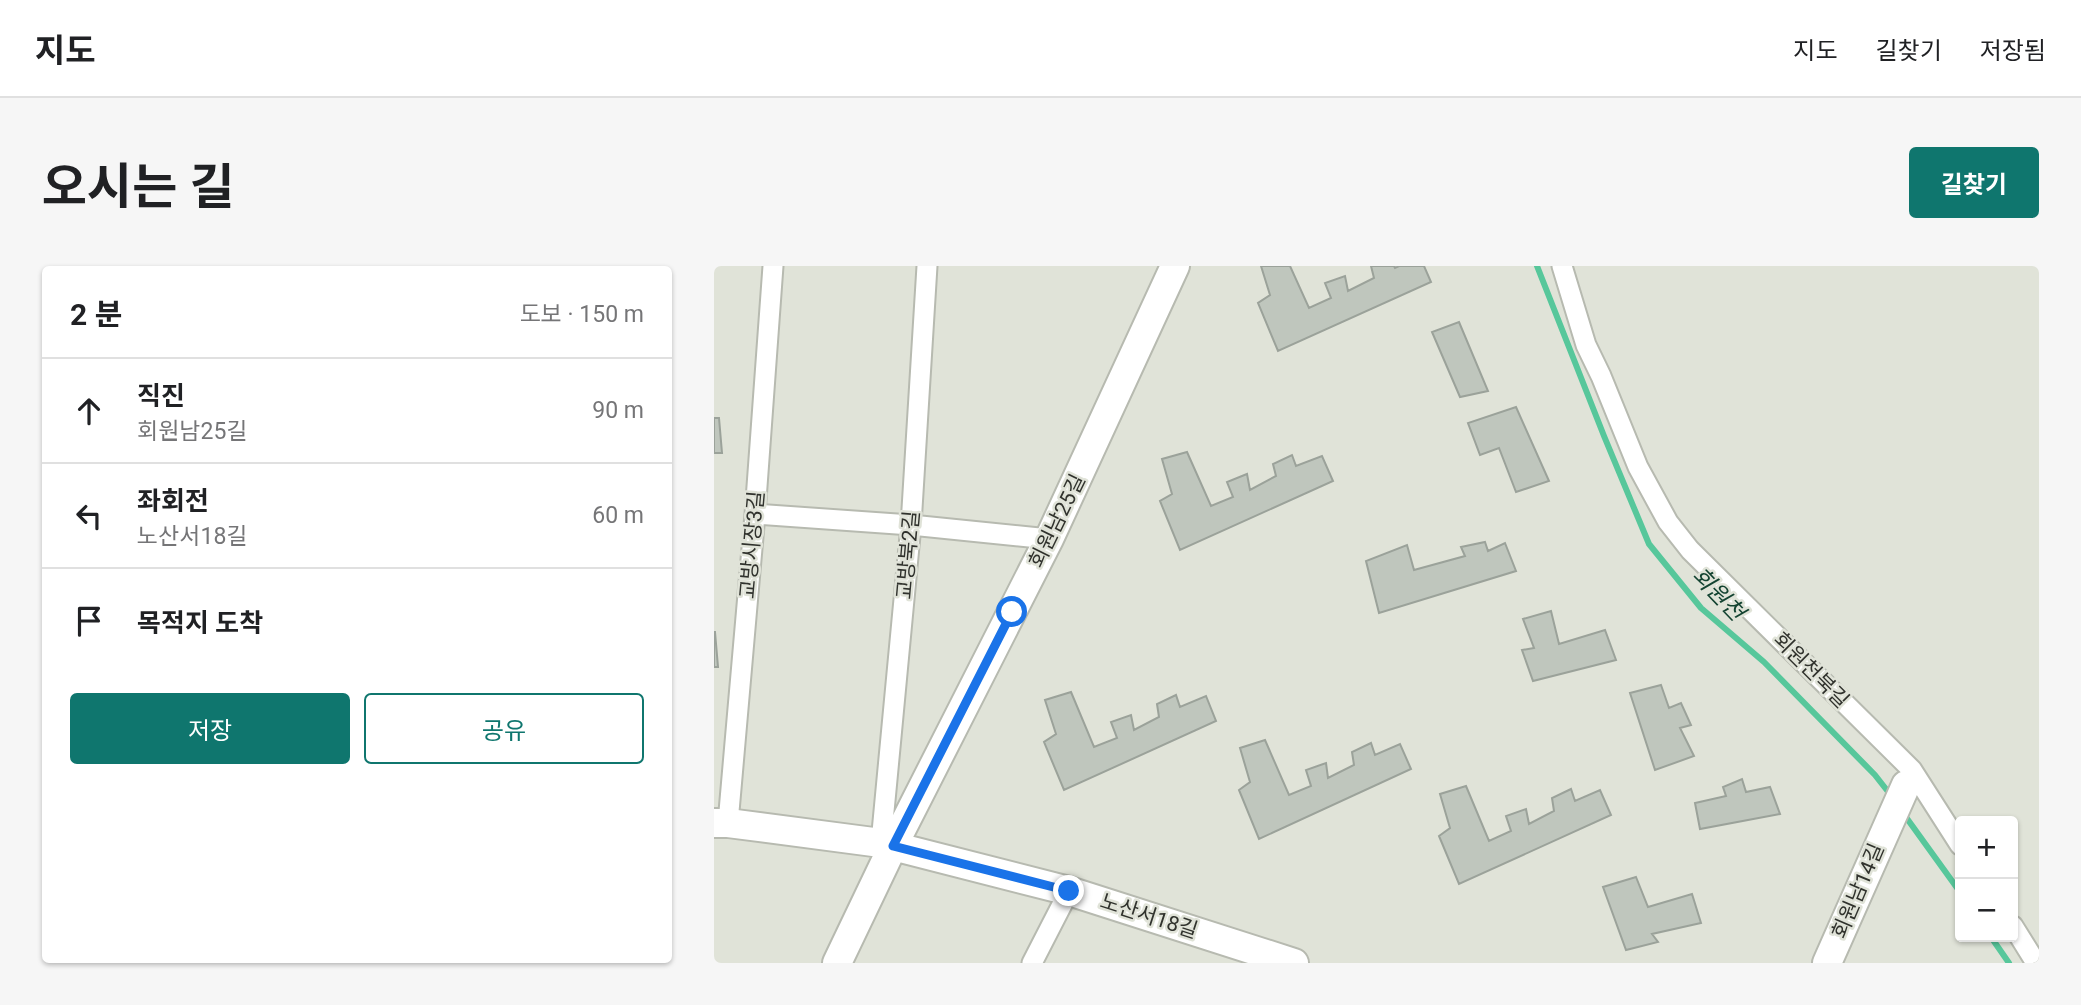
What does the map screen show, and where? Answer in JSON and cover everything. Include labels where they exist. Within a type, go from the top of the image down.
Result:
[{"type":"main road","name":"회원남25길","points":[[837,963],[887,845],[1049,539],[1175,266]]},
{"type":"main road","name":"회원남14길","points":[[1827,963],[1906,785]]},
{"type":"main road","name":"노산서18길","points":[[721,823],[887,845],[1069,891],[1294,963]]},
{"type":"street","name":"교방시장3길","points":[[721,823],[755,514],[773,266]]},
{"type":"street","name":"교방북2길","points":[[887,845],[927,266]]},
{"type":"street","name":"회원천북길","points":[[1562,266],[1586,345],[1638,467],[1668,522],[1690,550],[1912,771],[1955,837]]},
{"type":"street","points":[[755,514],[911,525],[1049,539]]},
{"type":"street","points":[[1032,963],[1069,891]]},
{"type":"street","points":[[2018,934],[2036,963]]},
{"type":"building","points":[[1261,266],[1290,266],[1309,308],[1331,298],[1325,283],[1345,276],[1348,291],[1374,278],[1371,266],[1424,266],[1431,282],[1278,351],[1258,303],[1270,295]]},
{"type":"building","points":[[1459,322],[1488,391],[1460,397],[1432,332]]},
{"type":"building","points":[[1516,407],[1549,481],[1516,492],[1499,448],[1480,455],[1468,423]]},
{"type":"building","points":[[714,418],[719,418],[722,453],[714,453]]},
{"type":"building","points":[[1187,452],[1211,506],[1233,497],[1227,482],[1247,474],[1250,490],[1276,476],[1273,464],[1292,455],[1296,466],[1322,456],[1333,481],[1180,550],[1160,501],[1172,494],[1162,459]]},
{"type":"building","points":[[1485,542],[1488,551],[1505,543],[1516,571],[1379,613],[1366,561],[1407,545],[1414,570],[1465,556],[1461,547]]},
{"type":"building","points":[[1551,611],[1559,644],[1605,630],[1616,660],[1533,681],[1522,650],[1534,648],[1523,619]]},
{"type":"building","points":[[715,632],[718,667],[714,667]]},
{"type":"building","points":[[1661,685],[1669,708],[1681,703],[1691,725],[1680,728],[1694,756],[1655,770],[1630,693]]},
{"type":"building","points":[[1071,692],[1094,747],[1117,738],[1111,722],[1131,715],[1134,730],[1159,717],[1157,704],[1176,695],[1180,707],[1206,696],[1216,721],[1064,790],[1044,742],[1056,734],[1045,700]]},
{"type":"building","points":[[1265,740],[1289,795],[1311,786],[1306,770],[1326,763],[1328,778],[1354,765],[1352,752],[1371,743],[1375,755],[1400,744],[1411,769],[1259,839],[1239,790],[1250,782],[1240,748]]},
{"type":"building","points":[[1742,779],[1746,792],[1770,787],[1780,814],[1700,829],[1695,803],[1726,796],[1723,787]]},
{"type":"building","points":[[1466,786],[1489,841],[1511,831],[1506,816],[1526,809],[1529,824],[1554,811],[1552,798],[1571,789],[1575,801],[1600,790],[1611,815],[1459,884],[1439,836],[1450,828],[1440,794]]},
{"type":"building","points":[[1636,877],[1648,907],[1692,894],[1701,923],[1652,934],[1658,942],[1626,950],[1603,887]]},
{"type":"waterway","name":"회원천","points":[[1537,266],[1649,544],[1701,608],[1764,662],[1875,775],[1893,798]]},
{"type":"waterway","name":"회원천","points":[[1903,813],[1955,885]]},
{"type":"waterway","name":"회원천","points":[[1994,942],[2009,963]]},
{"type":"route","points":[[1012,612],[893,846],[1069,891]]}]
